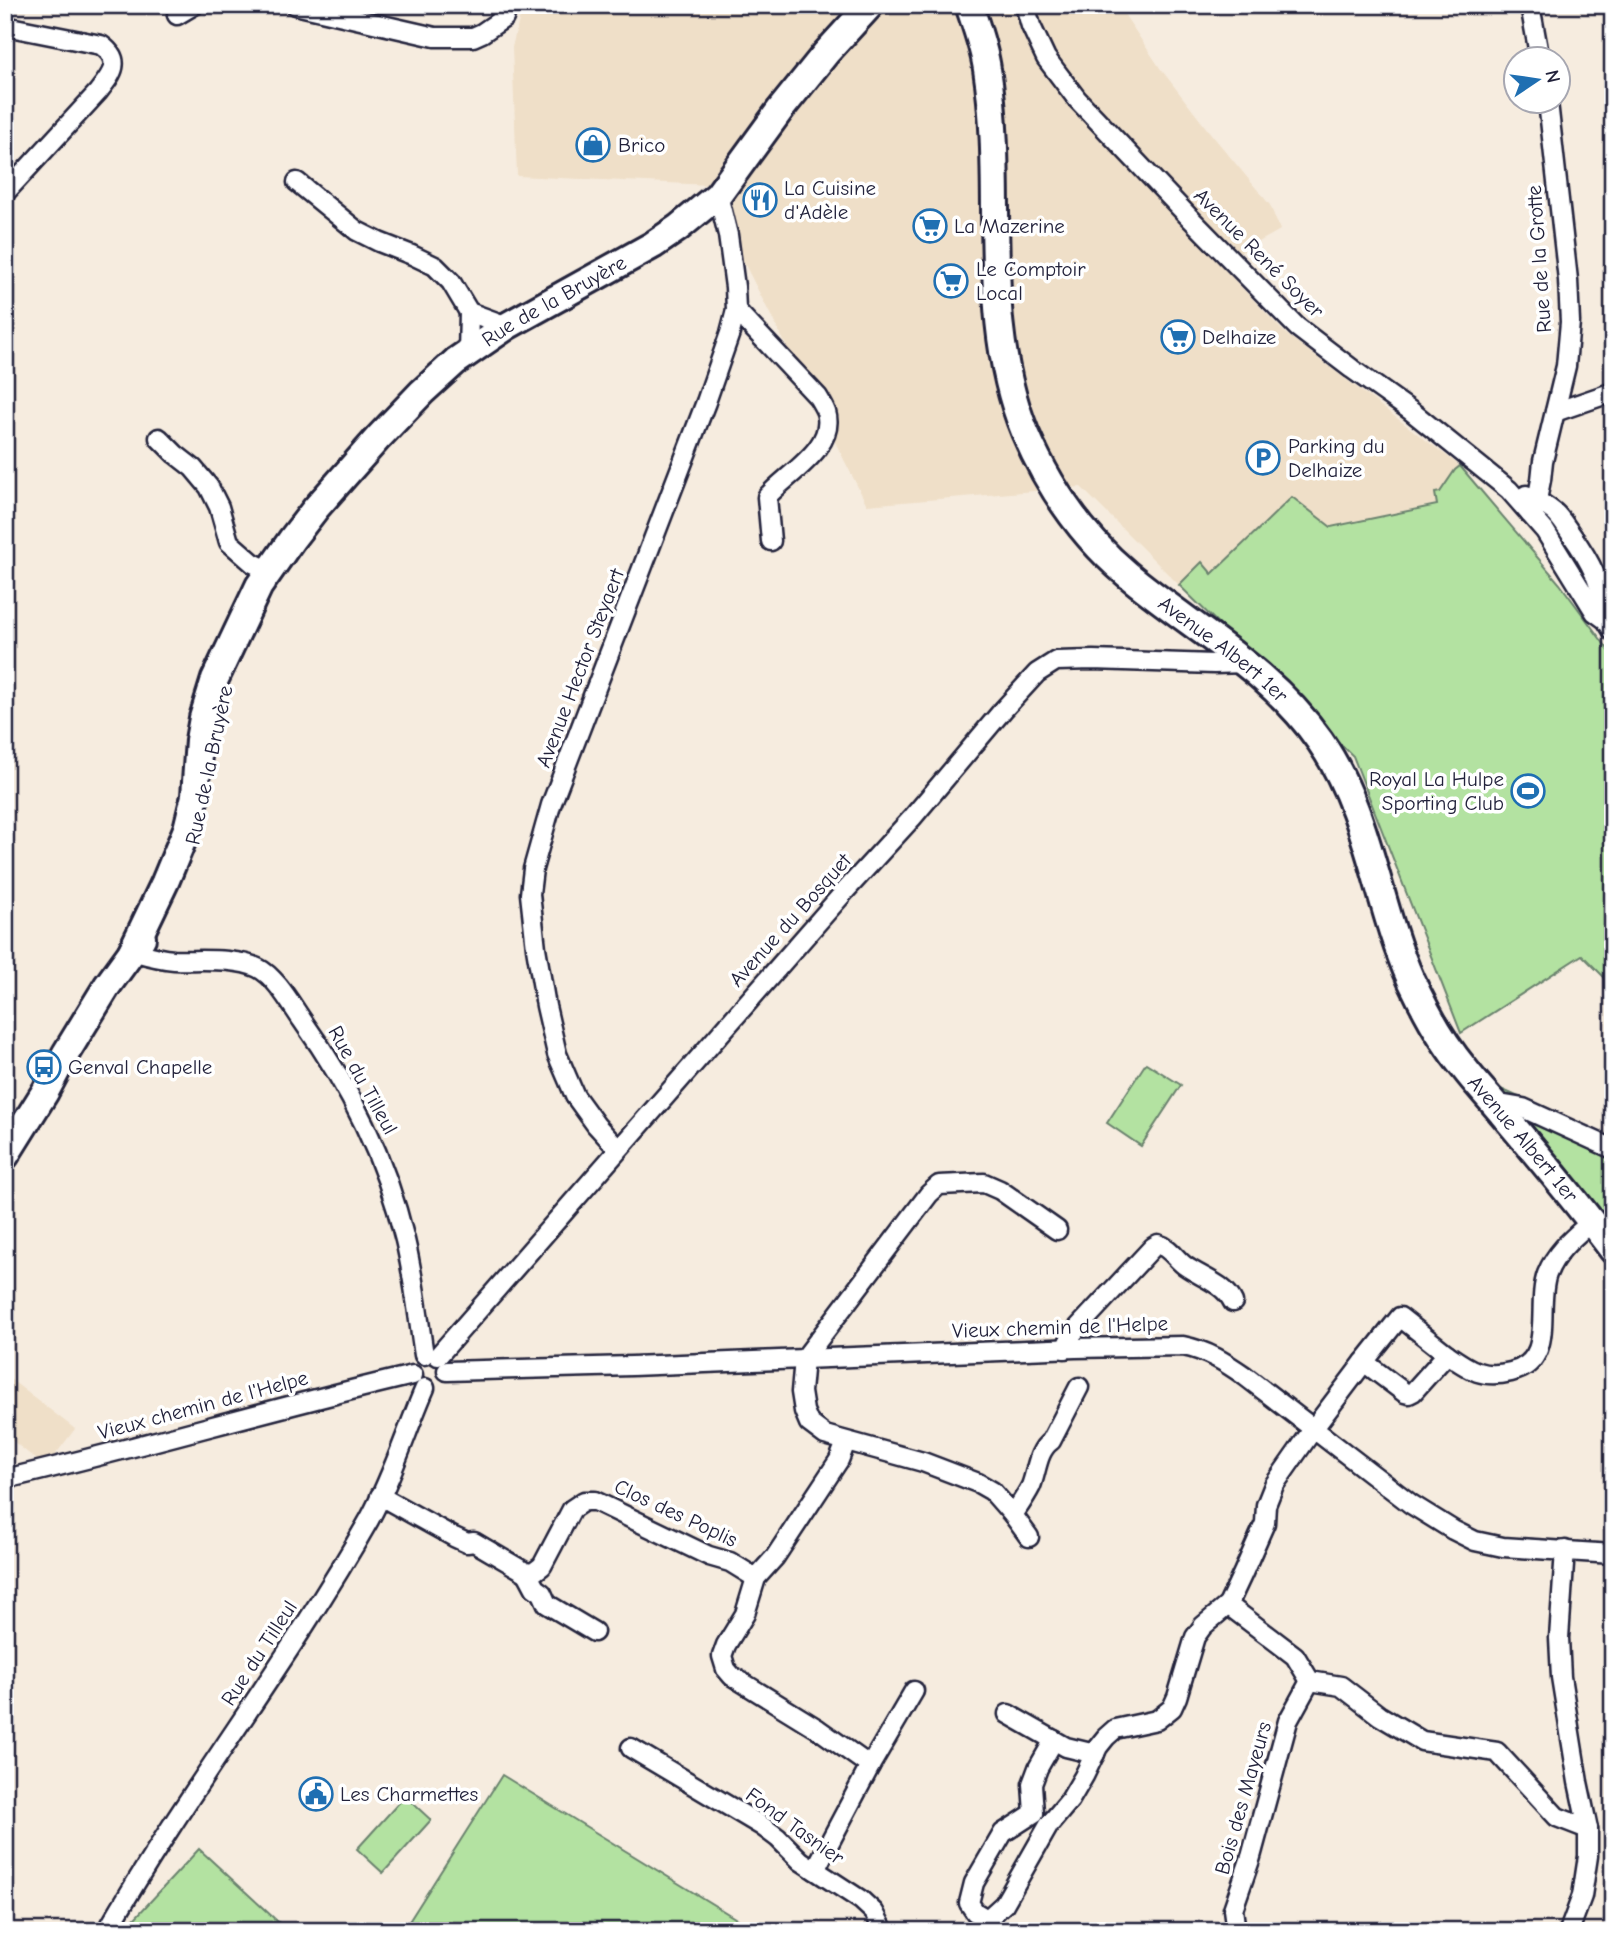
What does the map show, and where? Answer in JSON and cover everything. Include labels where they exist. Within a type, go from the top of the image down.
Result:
[{"type":"main road","name":"Rue de la Bruyère","points":[[5,1156],[100,998],[132,951],[187,829],[195,796],[203,718],[215,679],[254,595],[316,508],[429,385],[468,353],[507,326],[653,245],[678,229],[718,195],[780,110],[870,5]]},
{"type":"main road","name":"Rue de la Bruyère","points":[[841,37],[889,5]]},
{"type":"main road","name":"Avenue Albert 1er","points":[[969,5],[984,51],[989,81],[998,296],[1004,361],[1012,395],[1038,460],[1074,517],[1104,552],[1127,574],[1266,680],[1296,709],[1322,743],[1345,783],[1365,833],[1391,931],[1412,982],[1437,1028],[1462,1066],[1592,1221],[1613,1250]]},
{"type":"street","points":[[177,15],[194,5]]},
{"type":"street","points":[[295,5],[435,37],[473,37],[504,18],[508,5]]},
{"type":"street","name":"Avenue René Soyer","points":[[1025,5],[1031,26],[1046,58],[1065,85],[1297,327],[1411,411],[1509,490],[1519,492],[1534,507],[1557,514],[1589,559],[1605,603],[1609,626]]},
{"type":"street","points":[[1531,5],[1538,46]]},
{"type":"street","points":[[5,26],[101,45],[111,52],[114,64],[111,75],[98,92],[5,193]]},
{"type":"street","name":"Rue de la Grotte","points":[[1534,507],[1566,366],[1570,322],[1549,116]]},
{"type":"street","points":[[297,182],[357,231],[435,266],[451,282],[470,312],[468,353]]},
{"type":"street","name":"Avenue Hector Steyaert","points":[[618,1149],[581,1106],[557,1054],[536,948],[530,894],[533,869],[551,805],[730,333],[736,310],[732,262],[718,195]]},
{"type":"street","points":[[736,310],[818,397],[827,414],[827,426],[821,442],[808,460],[767,497],[771,541]]},
{"type":"street","points":[[470,312],[507,326]]},
{"type":"street","points":[[1555,412],[1613,393]]},
{"type":"street","points":[[159,438],[193,468],[209,487],[219,507],[229,542],[253,563],[270,571]]},
{"type":"street","name":"Avenue du Bosquet","points":[[436,1360],[1037,673],[1060,660],[1245,663]]},
{"type":"street","name":"Rue du Tilleul","points":[[132,951],[172,960],[244,963],[259,968],[291,1004],[340,1076],[380,1157],[436,1360]]},
{"type":"street","points":[[1494,1103],[1523,1108],[1613,1149]]},
{"type":"street","points":[[1029,1537],[992,1492],[978,1483],[923,1462],[825,1435],[809,1423],[801,1392],[804,1359],[887,1248],[939,1185],[984,1183],[1000,1190],[1056,1230]]},
{"type":"street","points":[[1052,1821],[1042,1814],[1034,1813],[1003,1833],[974,1883],[969,1903],[982,1925],[1004,1903],[1052,1821],[1070,1800],[1106,1737],[1115,1729],[1157,1720],[1172,1708],[1195,1637],[1203,1626],[1228,1605],[1265,1523],[1266,1505],[1274,1485],[1314,1428],[1400,1317],[1447,1354],[1479,1374],[1496,1376],[1519,1370],[1531,1362],[1541,1342],[1546,1278],[1553,1260],[1592,1221]]},
{"type":"street","points":[[1065,1349],[1072,1334],[1158,1244],[1163,1245],[1185,1266],[1224,1291],[1233,1302]]},
{"type":"street","name":"Vieux chemin de l'Helpe","points":[[5,1479],[119,1452],[301,1401],[419,1382],[436,1388],[444,1381],[436,1360],[804,1359],[1184,1346],[1218,1357],[1411,1504],[1452,1530],[1475,1541],[1503,1547],[1613,1554]]},
{"type":"street","points":[[1364,1362],[1409,1394],[1447,1354]]},
{"type":"street","points":[[419,1382],[414,1365],[420,1357],[436,1360]]},
{"type":"street","name":"Rue du Tilleul","points":[[107,1931],[170,1828],[317,1606],[369,1519],[405,1440],[419,1382]]},
{"type":"street","points":[[1013,1516],[1031,1487],[1045,1445],[1051,1441],[1079,1387]]},
{"type":"street","points":[[846,1442],[839,1460],[775,1558],[757,1578],[745,1614],[722,1656],[726,1670],[732,1676],[818,1729],[870,1766]]},
{"type":"street","points":[[380,1496],[467,1543],[474,1542],[527,1573],[547,1604],[594,1632]]},
{"type":"street","name":"Clos des Poplis","points":[[527,1573],[534,1573],[542,1566],[572,1509],[583,1500],[595,1501],[709,1556],[730,1562],[757,1578]]},
{"type":"street","points":[[1565,1550],[1559,1638],[1561,1677],[1588,1829],[1588,1856],[1582,1896],[1569,1931]]},
{"type":"street","points":[[1228,1605],[1295,1656],[1310,1681],[1341,1686],[1380,1716],[1422,1741],[1497,1752],[1557,1817],[1588,1829]]},
{"type":"street","name":"Bois des Mayeurs","points":[[1239,1931],[1233,1909],[1251,1857],[1288,1721],[1310,1681]]},
{"type":"street","points":[[815,1870],[870,1766],[914,1691]]},
{"type":"street","points":[[1008,1714],[1066,1747],[1095,1754]]},
{"type":"street","points":[[1034,1813],[1032,1784],[1054,1740]]},
{"type":"street","name":"Fond Tasnier","points":[[632,1748],[762,1826],[801,1861],[861,1900],[874,1912],[884,1931]]},
{"type":"shaded area","points":[[523,5],[1118,5],[1160,68],[1270,205],[1280,230],[1241,252],[1222,267],[1286,334],[1460,466],[1440,492],[1437,504],[1331,527],[1292,497],[1212,574],[1202,562],[1179,585],[1081,487],[867,505],[733,241],[710,185],[517,176],[512,47]]},
{"type":"shaded area","points":[[5,1375],[75,1429],[46,1467],[5,1435]]},
{"type":"green space","points":[[1460,466],[1560,584],[1613,656],[1613,986],[1582,955],[1461,1033],[1353,756],[1179,585],[1202,562],[1212,574],[1292,497],[1331,527],[1437,505],[1435,493],[1440,492]]},
{"type":"green space","points":[[1146,1063],[1181,1085],[1141,1146],[1107,1123]]},
{"type":"green space","points":[[1503,1090],[1613,1139],[1613,1230],[1534,1134]]},
{"type":"green space","points":[[502,1775],[756,1931],[403,1931]]},
{"type":"green space","points":[[405,1796],[431,1820],[383,1873],[357,1849]]},
{"type":"green space","points":[[199,1849],[288,1931],[123,1931]]},
{"type":"place","name":"Brico","points":[[593,145]]},
{"type":"place","name":"La Cuisine d'Adèle","points":[[760,200]]},
{"type":"place","name":"La Mazerine","points":[[930,226]]},
{"type":"place","name":"Le Comptoir Local","points":[[951,281]]},
{"type":"place","name":"Delhaize","points":[[1178,337]]},
{"type":"place","name":"Parking du Delhaize","points":[[1263,458]]},
{"type":"place","name":"Royal La Hulpe Sporting Club","points":[[1528,791]]},
{"type":"place","name":"Genval Chapelle","points":[[44,1067]]},
{"type":"place","name":"Les Charmettes","points":[[316,1794]]}]
